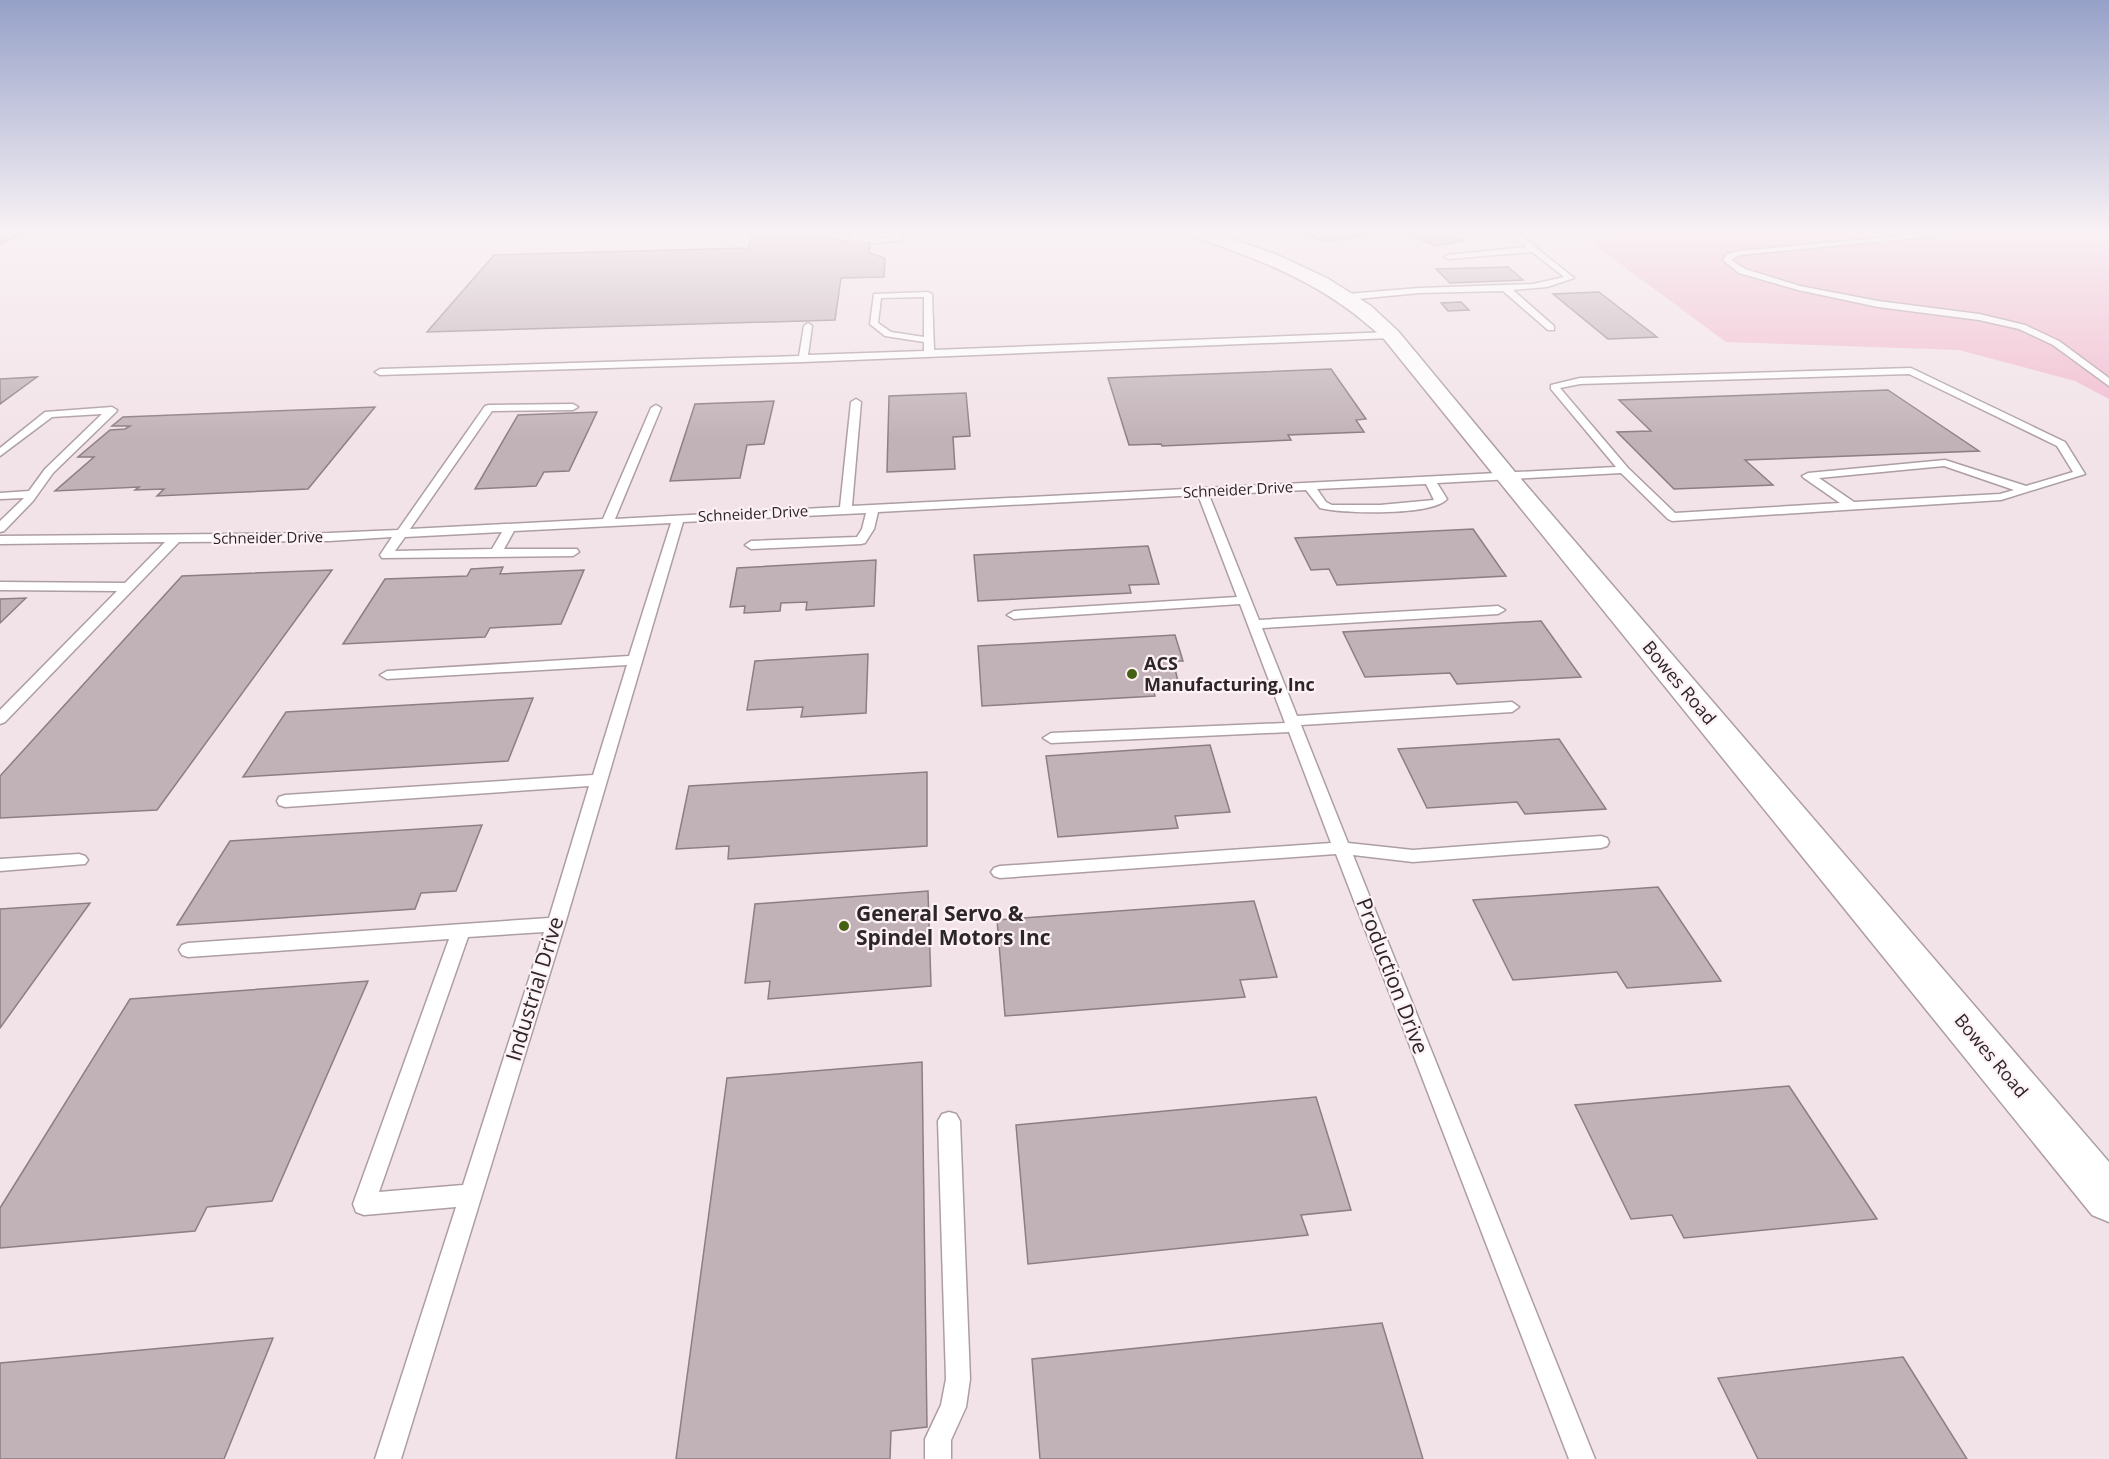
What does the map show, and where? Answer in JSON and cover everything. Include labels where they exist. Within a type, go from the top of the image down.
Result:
[{"type":"street","name":"Bowes Road","points":[[1351,301],[1399,345],[1506,477],[2109,1199]]},
{"type":"lane","points":[[876,301],[874,324],[888,334],[929,340]]},
{"type":"lane","points":[[928,301],[929,354]]},
{"type":"lane","points":[[1520,301],[1551,328]]},
{"type":"lane","points":[[1863,301],[1978,317],[2022,327],[2056,344],[2109,383]]},
{"type":"lane","points":[[803,359],[808,326]]},
{"type":"lane","points":[[380,372],[929,354],[1399,345]]},
{"type":"lane","points":[[1911,371],[2061,444],[2079,474],[2027,490],[2001,497],[1672,517],[1624,470],[1554,387],[1580,381],[1911,371]]},
{"type":"lane","points":[[846,509],[856,402]]},
{"type":"lane","points":[[573,407],[489,408],[386,555],[573,552]]},
{"type":"lane","points":[[608,522],[656,408]]},
{"type":"lane","points":[[0,453],[49,414],[112,411],[49,471],[32,494],[0,528]]},
{"type":"lane","points":[[1851,506],[1808,476],[1945,463],[2027,490]]},
{"type":"lane","name":"Schneider Drive","points":[[0,540],[329,537],[1624,470]]},
{"type":"lane","points":[[1310,487],[1324,506],[1336,509],[1403,507],[1438,502],[1442,499],[1430,481]]},
{"type":"lane","name":"Production Drive","points":[[1202,492],[1582,1459]]},
{"type":"lane","points":[[0,496],[32,494]]},
{"type":"lane","points":[[751,545],[861,540],[868,529],[873,508]]},
{"type":"lane","name":"Industrial Drive","points":[[387,1459],[556,924],[678,518]]},
{"type":"lane","points":[[496,553],[510,527]]},
{"type":"lane","points":[[0,719],[174,540]]},
{"type":"lane","points":[[0,586],[128,587]]},
{"type":"lane","points":[[1014,615],[1244,600]]},
{"type":"lane","points":[[1254,624],[1497,610]]},
{"type":"lane","points":[[387,675],[635,660]]},
{"type":"lane","points":[[1052,738],[1293,724],[1512,707]]},
{"type":"lane","points":[[285,801],[599,780]]},
{"type":"lane","points":[[1000,872],[1342,848],[1413,856],[1601,843]]},
{"type":"lane","points":[[0,865],[79,860]]},
{"type":"lane","points":[[188,950],[556,924]]},
{"type":"lane","points":[[461,930],[364,1204],[471,1195]]},
{"type":"lane","points":[[938,1459],[938,1439],[952,1407],[958,1379],[949,1121]]},
{"type":"shaded area","points":[[1671,301],[2109,301],[2109,399],[2075,381],[1959,350],[1726,342]]},
{"type":"building","points":[[454,301],[838,301],[835,320],[427,332]]},
{"type":"building","points":[[1562,301],[1611,301],[1657,337],[1608,339]]},
{"type":"building","points":[[1461,302],[1469,310],[1448,311],[1441,303]]},
{"type":"building","points":[[1331,369],[1366,419],[1356,420],[1364,432],[1288,435],[1291,440],[1162,446],[1161,444],[1129,445],[1108,378]]},
{"type":"building","points":[[37,377],[0,404],[0,379]]},
{"type":"building","points":[[1888,390],[1979,451],[1745,460],[1773,485],[1674,489],[1617,432],[1651,431],[1619,400]]},
{"type":"building","points":[[966,393],[970,436],[953,437],[955,469],[887,472],[889,396]]},
{"type":"building","points":[[774,401],[764,444],[747,445],[740,478],[670,481],[695,404]]},
{"type":"building","points":[[375,407],[308,489],[157,496],[164,489],[135,490],[139,487],[55,491],[94,457],[78,457],[110,430],[125,429],[130,426],[112,426],[123,417]]},
{"type":"building","points":[[597,412],[569,471],[544,472],[536,486],[475,489],[518,415]]},
{"type":"building","points":[[1473,529],[1506,576],[1337,585],[1329,569],[1311,570],[1295,538]]},
{"type":"building","points":[[1148,546],[1159,584],[1129,585],[1131,593],[978,601],[974,555]]},
{"type":"building","points":[[876,560],[874,606],[806,610],[807,602],[781,603],[780,611],[744,613],[745,606],[730,607],[737,568]]},
{"type":"building","points":[[503,567],[500,574],[584,570],[561,624],[490,628],[485,637],[343,644],[385,579],[467,576],[471,569]]},
{"type":"building","points":[[332,570],[157,810],[0,818],[0,776],[182,576]]},
{"type":"building","points":[[26,598],[0,623],[0,599]]},
{"type":"building","points":[[1541,621],[1581,677],[1457,684],[1450,673],[1365,677],[1343,632]]},
{"type":"building","points":[[1175,635],[1183,661],[1173,661],[1179,685],[1152,686],[1155,696],[982,706],[978,646]]},
{"type":"building","points":[[868,654],[866,713],[801,717],[803,707],[747,710],[755,661]]},
{"type":"building","points":[[533,698],[508,761],[243,777],[286,712]]},
{"type":"building","points":[[1559,739],[1606,809],[1525,814],[1517,802],[1427,808],[1398,749]]},
{"type":"building","points":[[1210,745],[1230,812],[1175,816],[1178,828],[1058,837],[1046,756]]},
{"type":"building","points":[[927,772],[927,846],[728,859],[729,846],[676,849],[689,786]]},
{"type":"building","points":[[482,825],[456,891],[421,893],[415,909],[177,925],[230,841]]},
{"type":"building","points":[[1658,887],[1721,981],[1627,988],[1617,972],[1513,980],[1473,900]]},
{"type":"building","points":[[928,891],[931,986],[768,999],[770,981],[745,983],[755,904]]},
{"type":"building","points":[[1254,901],[1277,977],[1240,980],[1245,997],[1005,1016],[997,920]]},
{"type":"building","points":[[90,903],[0,1028],[0,909]]},
{"type":"building","points":[[368,981],[272,1201],[207,1207],[195,1231],[0,1248],[0,1208],[130,999]]},
{"type":"building","points":[[922,1062],[927,1427],[891,1431],[890,1459],[676,1459],[727,1078]]},
{"type":"building","points":[[1789,1086],[1877,1219],[1684,1238],[1672,1215],[1631,1219],[1575,1105]]},
{"type":"building","points":[[1316,1097],[1351,1210],[1301,1215],[1308,1235],[1028,1264],[1016,1125]]},
{"type":"building","points":[[1382,1323],[1423,1459],[1040,1459],[1032,1359]]},
{"type":"building","points":[[273,1338],[224,1459],[0,1459],[0,1363]]},
{"type":"building","points":[[1903,1357],[1967,1459],[1758,1459],[1718,1378]]},
{"type":"place","name":"ACS Manufacturing, Inc","points":[[1132,674]]},
{"type":"place","name":"General Servo & Spindel Motors Inc","points":[[844,926]]}]
